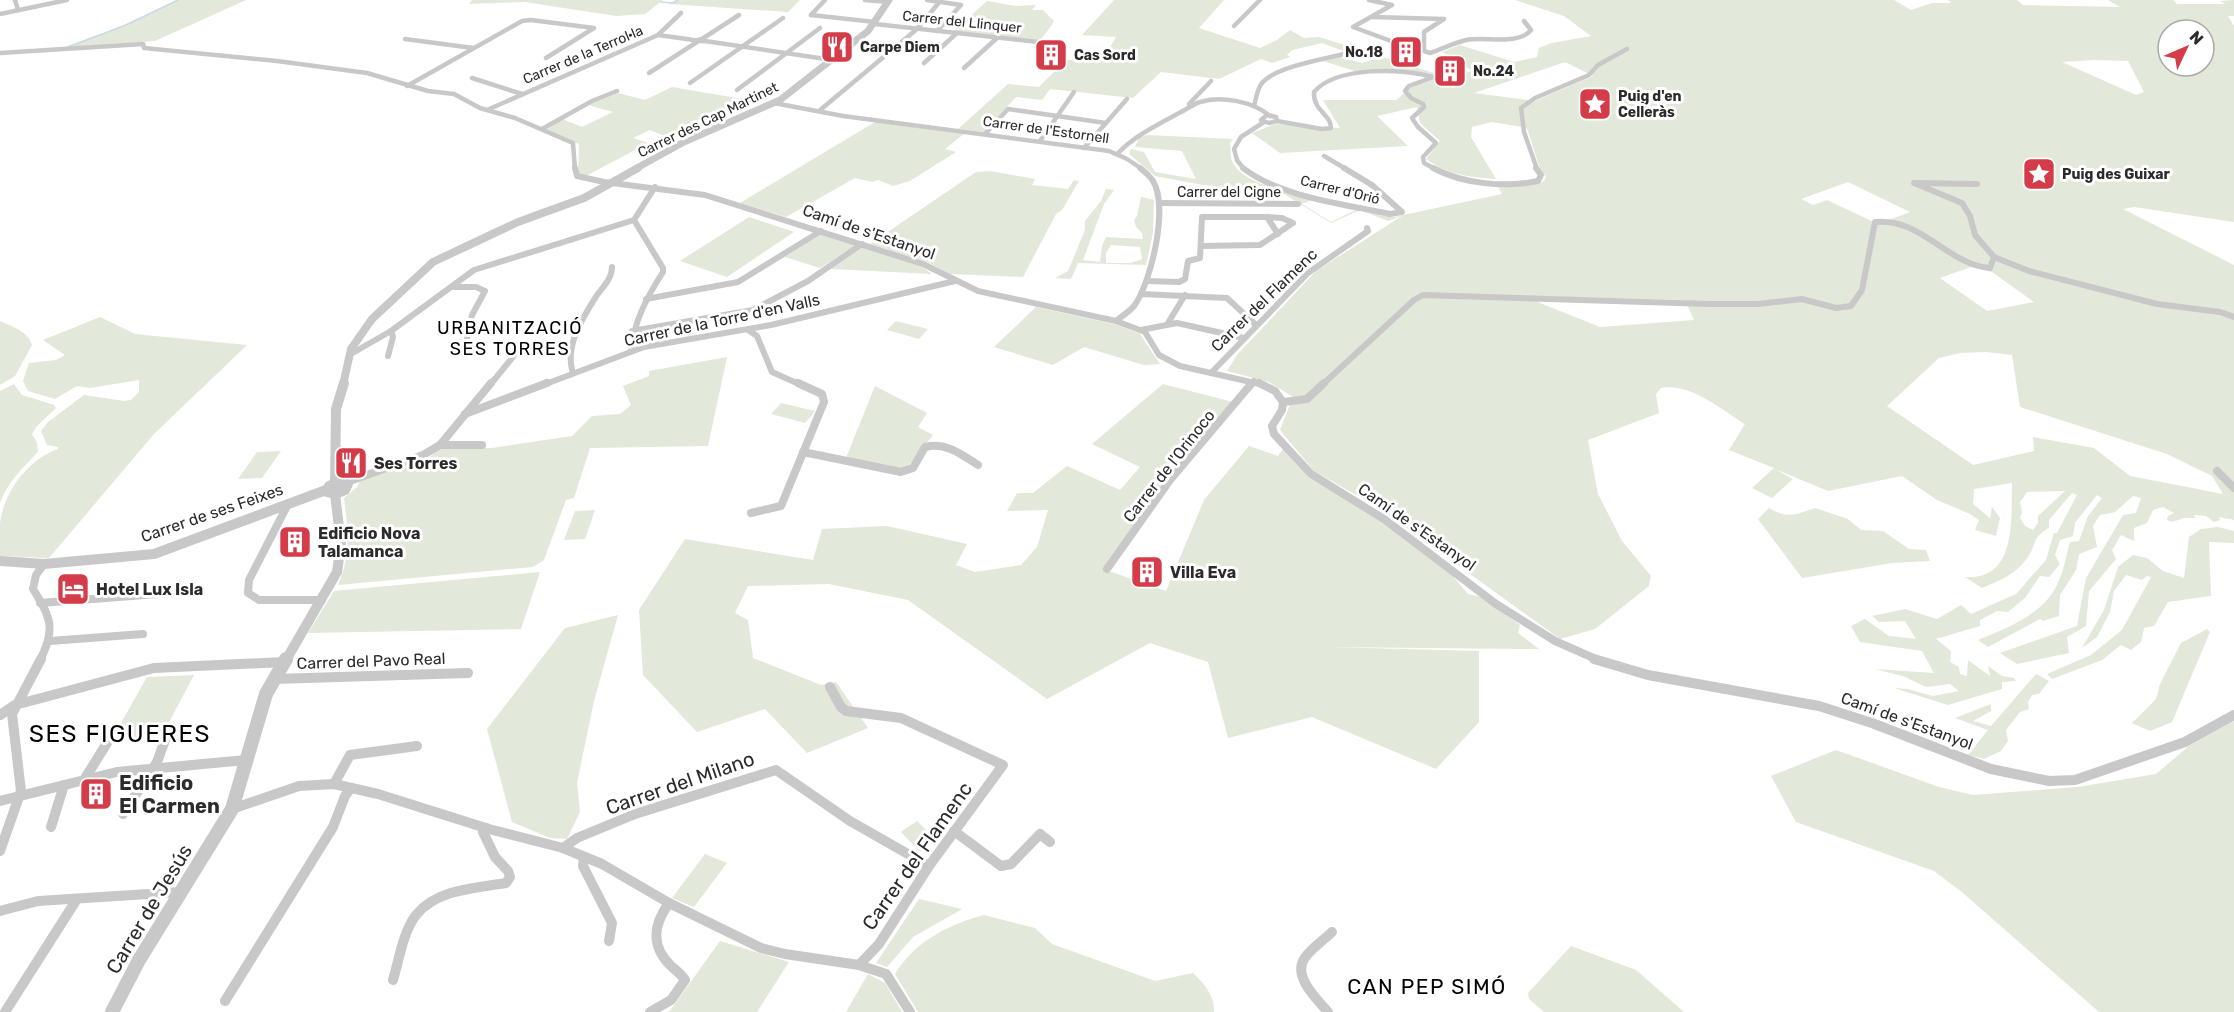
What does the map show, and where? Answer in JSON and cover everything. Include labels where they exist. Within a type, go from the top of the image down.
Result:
[{"type":"street","points":[[15,0],[18,10]]},
{"type":"street","points":[[0,14],[67,0]]},
{"type":"street","name":"Carrer del Llinquer","points":[[825,0],[811,15],[1047,43]]},
{"type":"street","points":[[865,0],[889,1]]},
{"type":"street","points":[[927,0],[961,5],[937,31]]},
{"type":"street","points":[[1234,26],[1260,0]]},
{"type":"street","points":[[1369,0],[1392,5],[1353,27],[1399,44]]},
{"type":"street","name":"Carrer des Cap Martinet","points":[[349,355],[353,342],[372,319],[434,262],[518,222],[584,198],[684,142],[774,103],[832,60],[875,23],[889,1]]},
{"type":"street","points":[[819,111],[918,29],[940,1]]},
{"type":"street","name":"Carrer de la Terrol·la","points":[[487,110],[658,35],[681,13]]},
{"type":"street","points":[[649,74],[739,15]]},
{"type":"street","points":[[1372,17],[1444,19],[1424,32],[1424,51],[1430,53],[1467,40],[1523,37],[1531,30],[1524,21]]},
{"type":"street","points":[[690,83],[783,18]]},
{"type":"street","points":[[407,86],[525,20],[594,28],[546,58]]},
{"type":"street","points":[[737,90],[820,28]]},
{"type":"street","points":[[924,63],[957,33]]},
{"type":"street","points":[[658,35],[832,60]]},
{"type":"street","points":[[964,68],[997,38]]},
{"type":"street","points":[[405,39],[473,48]]},
{"type":"street","points":[[0,53],[143,44],[144,48],[277,61],[367,73],[407,86],[450,93],[487,110],[542,129],[592,101],[617,91]]},
{"type":"street","points":[[1277,121],[1276,117],[1261,117],[1264,122],[1277,121],[1322,129],[1331,128],[1331,123],[1314,103],[1313,94],[1319,85],[1333,78],[1388,72],[1426,74],[1432,77],[1409,86],[1405,91],[1411,98],[1423,104],[1424,107],[1412,118],[1418,128],[1436,143],[1422,157],[1424,163],[1462,179],[1538,181],[1541,175],[1536,170],[1530,154],[1520,116],[1521,108],[1534,98],[1589,75],[1598,65],[1628,49]]},
{"type":"street","points":[[1254,105],[1261,83],[1268,78],[1310,62],[1344,54]]},
{"type":"street","points":[[472,78],[522,94]]},
{"type":"street","points":[[1181,111],[1211,81]]},
{"type":"street","points":[[1040,141],[1074,92]]},
{"type":"street","points":[[1084,148],[1127,99]]},
{"type":"street","points":[[1109,151],[1124,146],[1181,111],[1208,101],[1231,101],[1254,105],[1270,116]]},
{"type":"street","name":"Carrer de l'Estornell","points":[[774,103],[1118,153],[1152,180],[1159,203]]},
{"type":"street","points":[[986,134],[1008,109],[1106,123]]},
{"type":"street","name":"Carrer d'Orió","points":[[1264,122],[1241,137],[1234,149],[1238,162],[1249,173],[1265,182],[1290,189],[1390,214],[1402,212],[1372,185],[1324,156]]},
{"type":"street","name":"Camí de s'Estanyol","points":[[542,129],[575,145],[575,174],[577,176],[610,183],[705,195],[923,264],[978,291],[1116,321],[1141,330]]},
{"type":"street","points":[[1118,153],[1124,146]]},
{"type":"street","points":[[1977,184],[1914,183],[1962,203],[1970,216],[1975,235],[1994,257],[2048,277],[2157,303],[2220,312],[2234,317]]},
{"type":"street","points":[[349,355],[391,331],[454,287],[464,275],[474,270],[634,220],[655,188]]},
{"type":"street","points":[[1116,321],[1133,308],[1147,281],[1159,203]]},
{"type":"street","name":"Carrer del Cigne","points":[[1159,203],[1298,204]]},
{"type":"street","points":[[1208,204],[1211,217]]},
{"type":"street","points":[[1147,281],[1183,281],[1188,261],[1200,258],[1202,217],[1267,217],[1282,218],[1293,223],[1260,245],[1201,246]]},
{"type":"street","points":[[1267,217],[1278,234]]},
{"type":"street","points":[[631,351],[632,331],[646,299],[663,272],[663,268],[634,220]]},
{"type":"street","points":[[1141,330],[1147,334],[1162,358],[1180,366],[1254,381],[1275,391],[1283,402],[1307,399],[1414,300],[1423,295],[1710,304],[1766,303],[1802,299],[1827,307],[1845,308],[1855,302],[1862,290],[1875,222],[1880,221],[1906,226],[1977,267],[1990,268],[1994,257]]},
{"type":"street","name":"Carrer del Flamenc","points":[[1211,373],[1308,273],[1368,231],[1367,228]]},
{"type":"street","points":[[646,299],[738,282],[821,231]]},
{"type":"street","points":[[632,331],[758,309],[808,280],[862,244]]},
{"type":"street","points":[[573,373],[569,367],[569,359],[576,337],[590,304],[612,275],[612,267]]},
{"type":"street","name":"Carrer de la Torre d'en Valls","points":[[465,414],[631,351],[748,330],[955,281]]},
{"type":"street","points":[[454,287],[476,287],[485,291],[472,315],[466,339]]},
{"type":"street","points":[[1141,294],[1227,298],[1256,325]]},
{"type":"street","points":[[1168,323],[1185,295]]},
{"type":"street","points":[[1141,330],[1168,323],[1244,338]]},
{"type":"street","points":[[748,330],[757,336],[772,372],[822,394],[824,402],[781,506],[751,513]]},
{"type":"street","points":[[388,356],[393,337],[391,331]]},
{"type":"street","points":[[347,482],[423,455],[440,445],[521,347]]},
{"type":"street","name":"Carrer de Jesús","points":[[112,1012],[180,892],[232,808],[266,694],[337,572],[340,559],[332,489],[336,409],[349,367],[349,355]]},
{"type":"street","name":"Carrer de l'Orinoco","points":[[1107,569],[1170,480],[1254,381]]},
{"type":"street","name":"Camí de s'Estanyol","points":[[1283,402],[1282,410],[1273,422],[1272,430],[1311,474],[1378,514],[1525,624],[1606,664],[1662,678],[1802,702],[1881,725],[1972,761],[2048,782],[2075,780],[2186,742],[2234,715]]},
{"type":"street","points":[[803,452],[901,472],[913,468],[925,447],[938,443],[978,465]]},
{"type":"street","points":[[440,445],[482,445]]},
{"type":"street","points":[[2217,471],[2234,488]]},
{"type":"street","name":"Carrer de ses Feixes","points":[[0,561],[44,564],[154,554],[347,482]]},
{"type":"street","points":[[288,504],[245,588],[246,593],[251,598],[259,600],[322,600]]},
{"type":"street","points":[[0,851],[21,791],[12,714],[50,640],[48,613],[33,589],[36,575],[44,564]]},
{"type":"street","points":[[40,603],[171,593]]},
{"type":"street","points":[[50,640],[143,634]]},
{"type":"street","points":[[0,715],[15,705],[154,668],[284,662]]},
{"type":"street","name":"Carrer del Pavo Real","points":[[274,679],[468,673]]},
{"type":"street","name":"Carrer del Flamenc","points":[[830,687],[846,711],[902,718],[1003,765],[929,866],[879,944],[859,965]]},
{"type":"street","points":[[123,814],[168,739],[168,732]]},
{"type":"street","points":[[84,780],[106,743]]},
{"type":"street","points":[[334,784],[350,754],[417,746]]},
{"type":"street","points":[[0,801],[117,772],[246,760]]},
{"type":"street","name":"Carrer del Milano","points":[[563,848],[577,838],[635,814],[776,770],[815,800],[872,836],[929,866]]},
{"type":"street","points":[[232,808],[248,805],[299,786],[334,784],[563,848],[602,864],[669,903],[761,948],[785,954],[859,965],[886,974],[910,1012]]},
{"type":"street","points":[[51,828],[64,785]]},
{"type":"street","points":[[225,1001],[333,827],[345,796],[351,788]]},
{"type":"street","points":[[393,980],[416,916],[430,901],[464,890],[506,883],[510,877],[508,871],[495,857],[483,832],[486,828]]},
{"type":"street","points":[[954,831],[1001,866],[1011,864],[1040,834],[1050,842]]},
{"type":"street","points":[[584,857],[583,866],[612,923],[609,941]]},
{"type":"street","points":[[0,911],[38,901],[180,892]]},
{"type":"street","points":[[5,1012],[77,898]]},
{"type":"street","points":[[650,1012],[667,1005],[679,993],[685,980],[682,974],[671,966],[659,947],[655,932],[657,919],[669,903]]},
{"type":"street","points":[[1328,1012],[1310,990],[1301,973],[1304,959],[1332,932]]},
{"type":"shaded area","points":[[177,0],[246,0],[155,41],[65,47],[122,26]]},
{"type":"shaded area","points":[[472,0],[663,0],[645,14],[616,16],[525,2],[469,4]]},
{"type":"shaded area","points":[[676,0],[800,0],[788,12],[669,4]]},
{"type":"shaded area","points":[[1114,0],[1224,0],[1199,28],[1260,48],[1277,40],[1290,30],[1304,38],[1319,37],[1447,77],[1473,71],[1442,52],[1460,45],[1514,62],[1537,57],[1539,48],[1552,43],[1591,36],[1564,16],[1515,0],[1894,0],[1911,10],[1932,3],[1951,3],[1948,0],[2017,0],[2023,5],[2120,7],[2108,0],[2173,0],[2177,4],[2225,4],[2220,1],[2234,0],[2234,16],[2228,16],[2234,26],[2234,222],[2134,207],[2123,209],[2234,265],[2234,520],[2219,517],[2220,520],[2214,522],[2206,516],[2194,515],[2195,518],[2184,518],[2172,522],[2167,520],[2168,516],[2174,513],[2163,507],[2153,510],[2147,523],[2134,528],[2134,541],[2121,535],[2112,550],[2116,559],[2089,591],[2086,626],[2067,637],[2069,653],[2017,664],[2000,653],[2077,626],[2086,578],[2123,515],[2136,513],[2141,498],[2133,496],[2115,512],[2100,515],[2093,526],[2097,547],[2079,554],[2076,570],[2060,595],[2059,616],[2043,621],[2040,619],[1988,647],[1978,640],[2024,619],[2052,594],[2060,578],[2070,542],[2079,541],[2088,516],[2102,498],[2097,495],[2075,523],[2073,536],[2060,540],[2055,555],[2060,564],[2049,577],[2040,576],[2025,598],[2008,612],[1997,611],[1980,620],[1980,626],[1936,639],[1951,651],[1950,662],[1959,667],[1960,674],[1967,676],[1968,660],[1990,676],[1988,666],[2002,676],[2014,678],[2016,681],[2002,682],[2002,689],[1948,705],[1894,688],[1908,689],[1933,696],[1959,691],[1950,684],[1926,687],[1903,676],[1875,669],[1934,673],[1922,651],[1860,642],[1851,626],[1865,619],[1889,636],[1916,639],[1905,621],[1879,622],[1872,616],[1905,609],[1937,619],[1961,605],[1971,614],[2016,594],[2046,560],[2054,533],[2057,533],[2077,495],[2072,493],[2049,520],[2049,528],[2037,538],[2028,557],[2018,568],[2001,580],[1982,588],[1965,577],[1982,576],[1994,569],[2002,559],[2008,545],[2010,530],[2012,483],[1974,489],[1973,504],[1990,518],[1992,507],[2000,518],[1996,536],[1975,530],[1979,520],[1937,500],[1902,476],[1828,491],[1775,469],[1793,479],[1772,498],[1752,488],[1774,468],[1729,450],[1745,424],[1694,393],[1672,387],[1661,388],[1656,394],[1659,413],[1588,440],[1598,494],[1622,541],[1651,576],[1649,586],[1595,629],[1560,639],[1379,508],[1314,471],[1280,430],[1293,397],[1269,382],[1227,371],[1237,355],[1316,271],[1402,216],[1388,221],[1360,210],[1331,223],[1279,191],[1203,185],[1155,176],[1129,154],[1131,149],[1144,152],[1155,172],[1196,179],[1182,151],[1135,147],[1139,138],[1147,135],[1233,139],[1230,143],[1232,161],[1246,176],[1270,187],[1316,198],[1302,204],[1331,222],[1358,209],[1394,217],[1502,194],[1497,185],[1537,184],[1544,181],[1546,177],[1540,169],[1527,128],[1492,122],[1472,127],[1471,137],[1496,179],[1459,174],[1442,169],[1426,159],[1440,141],[1420,123],[1417,107],[1377,116],[1408,146],[1280,153],[1252,133],[1275,124],[1340,128],[1323,100],[1396,100],[1412,87],[1435,78],[1432,74],[1404,70],[1358,72],[1323,61],[1340,57],[1362,63],[1378,58],[1360,51],[1346,52],[1322,43],[1292,50],[1287,55],[1290,57],[1272,63],[1261,59],[1219,79],[1161,72],[1133,98],[1050,89],[1042,100],[1016,97],[984,132],[958,129],[1008,84],[1039,87],[1066,60],[1080,60],[1090,50],[1107,52],[1116,37],[1082,35]],"holes":[[[2128,61],[2144,92],[2136,95],[2062,62]],[[1565,62],[1593,76],[1535,101],[1474,93]],[[1848,182],[1910,212],[1878,224],[1827,200],[1813,205],[1801,199]],[[1971,267],[1992,272],[2034,302],[1987,311],[1940,278]],[[1530,296],[1685,300],[1694,320],[1600,327],[1540,303]],[[1986,352],[2012,355],[2020,407],[2167,454],[2212,476],[2223,494],[2130,476],[2094,448],[2033,437],[2034,451],[1973,465],[1887,406],[1939,358],[1960,353]],[[2065,491],[2038,516],[2038,523],[2033,530],[2025,526],[2020,518],[2022,512],[2020,502],[2027,492]]]},
{"type":"shaded area","points":[[987,1],[1016,6],[1036,5],[1032,10],[1043,10],[1054,21],[1040,41],[954,31]]},
{"type":"shaded area","points":[[672,87],[760,102],[720,115],[698,128],[667,137],[650,130],[633,138],[648,143],[586,176],[578,175],[579,144],[546,130],[562,119],[582,127],[613,112],[588,105],[618,93],[645,100]]},
{"type":"shaded area","points":[[875,122],[965,133],[945,149],[956,152],[910,181],[893,186],[878,180],[872,182],[855,178],[786,217],[740,203]]},
{"type":"shaded area","points":[[990,171],[1035,179],[1032,185],[1068,189],[1074,180],[1079,181],[1062,210],[1056,214],[1023,277],[950,274],[927,262],[870,244],[976,172]]},
{"type":"shaded area","points":[[1106,189],[1114,190],[1104,204],[1083,260],[1100,262],[1106,237],[1143,239],[1134,220],[1141,197],[1154,200],[1153,233],[1146,265],[1078,263],[1071,279],[1055,278],[1068,271],[1085,230],[1085,221],[1101,201]],"holes":[[[1111,245],[1140,247],[1142,259],[1131,263],[1106,263],[1106,253]]]},
{"type":"shaded area","points":[[749,217],[794,232],[727,277],[680,261]]},
{"type":"shaded area","points":[[822,234],[854,243],[855,246],[820,268],[785,257]]},
{"type":"shaded area","points":[[863,247],[919,265],[932,274],[831,269]]},
{"type":"shaded area","points":[[1036,307],[1118,325],[1140,334],[1160,364],[1144,365],[1084,347],[1053,365],[994,347]]},
{"type":"shaded area","points":[[100,317],[135,334],[247,345],[154,434],[49,558],[0,556],[2,511],[12,488],[37,460],[58,449],[58,447],[47,445],[41,431],[48,422],[84,395],[124,401],[131,400],[139,392],[139,380],[90,388],[77,386],[55,399],[28,391],[23,381],[29,363],[56,360],[65,355],[43,340]]},
{"type":"shaded area","points":[[0,321],[27,336],[32,345],[15,376],[0,385]]},
{"type":"shaded area","points":[[896,321],[928,329],[919,339],[887,330]]},
{"type":"shaded area","points":[[727,357],[708,446],[590,448],[574,498],[566,500],[544,560],[533,567],[338,585],[347,552],[348,532],[344,498],[357,487],[360,480],[431,456],[439,449],[492,448],[572,436],[592,416],[620,414],[631,405],[623,386],[649,376],[649,371]]},
{"type":"shaded area","points":[[14,384],[22,395],[54,405],[56,408],[36,427],[32,434],[37,443],[38,452],[11,482],[0,503],[0,391]]},
{"type":"shaded area","points":[[1163,384],[1233,402],[1164,481],[1103,569],[1166,591],[1204,500],[1249,446],[1278,456],[1283,449],[1309,478],[1370,513],[1451,574],[1468,594],[1482,597],[1520,625],[1518,633],[1539,649],[1328,647],[1479,651],[1479,722],[1436,769],[1312,717],[1228,738],[1208,662],[1150,643],[1047,699],[908,600],[829,584],[748,586],[735,613],[748,620],[753,658],[821,685],[836,682],[868,728],[807,753],[765,709],[697,732],[643,675],[639,610],[685,539],[813,560],[822,529],[887,526],[967,544],[956,565],[975,572],[1021,565],[1037,547],[1048,510],[1007,511],[1017,493],[1033,493],[1067,466],[1120,490],[1140,467],[1092,444]]},
{"type":"shaded area","points":[[875,386],[927,413],[918,427],[933,435],[906,469],[846,458]]},
{"type":"shaded area","points":[[781,403],[815,411],[805,423],[771,414]]},
{"type":"shaded area","points":[[281,451],[262,478],[238,479],[257,452]]},
{"type":"shaded area","points":[[1769,508],[1781,514],[1792,515],[1815,508],[1848,519],[1861,530],[1883,531],[1909,549],[1926,550],[1930,561],[1892,563],[1802,578],[1758,519]]},
{"type":"shaded area","points":[[595,510],[585,539],[564,540],[575,511]]},
{"type":"shaded area","points":[[2218,527],[2234,531],[2234,543],[2209,542],[2211,596],[2168,602],[2154,626],[2144,628],[2141,642],[2131,650],[2121,645],[2102,660],[2052,679],[2047,674],[2091,655],[2122,630],[2151,577],[2147,576],[2142,580],[2126,575],[2114,591],[2110,612],[2097,637],[2082,648],[2104,610],[2118,567],[2133,555],[2147,558],[2163,571],[2184,578],[2189,537],[2201,529]]},
{"type":"shaded area","points":[[540,572],[521,629],[308,633],[334,591]]},
{"type":"shaded area","points":[[618,615],[594,701],[577,783],[580,812],[567,839],[550,838],[512,822],[487,729],[565,628]]},
{"type":"shaded area","points":[[2207,629],[2210,632],[2172,722],[2150,731],[2132,723],[2156,699],[2160,684],[2181,643]]},
{"type":"shaded area","points":[[2036,674],[2049,681],[2039,694],[2032,695],[2028,702],[2029,709],[2020,712],[2006,730],[2008,741],[2001,751],[1984,759],[1968,755],[1988,730],[1955,718],[1991,704],[1991,711],[1973,721],[1991,726]]},
{"type":"shaded area","points":[[194,675],[166,728],[159,734],[112,739],[147,677]]},
{"type":"shaded area","points":[[2234,721],[2234,1012],[2099,1012],[1963,893],[1934,871],[1796,822],[1771,776],[1836,750],[1939,787],[1973,795],[2077,787],[2156,774],[2189,746]]},
{"type":"shaded area","points":[[917,821],[936,840],[920,852],[901,832]]},
{"type":"shaded area","points":[[705,854],[727,863],[694,907],[672,898]]},
{"type":"shaded area","points":[[919,899],[962,909],[913,937],[887,967],[876,963]]},
{"type":"shaded area","points":[[984,915],[1035,928],[1052,944],[1155,981],[1193,973],[1208,990],[1213,1001],[1214,1012],[918,1012],[895,974],[903,962],[922,943],[945,929]]},
{"type":"shaded area","points":[[720,941],[789,962],[757,1012],[669,1012]]},
{"type":"shaded area","points":[[1571,946],[1636,970],[1684,1012],[1544,1012],[1529,999],[1528,993]]},
{"type":"shaded area","points":[[868,974],[885,983],[902,1012],[846,1012]]},
{"type":"waterway","points":[[68,47],[126,25],[178,0]]},
{"type":"waterway","points":[[661,2],[673,3],[678,0]]},
{"type":"place","name":"Carpe Diem","points":[[837,47]]},
{"type":"place","name":"No.18","points":[[1406,52]]},
{"type":"place","name":"Cas Sord","points":[[1051,55]]},
{"type":"place","name":"No.24","points":[[1450,71]]},
{"type":"place","name":"Puig d'en Celleràs","points":[[1595,104]]},
{"type":"place","name":"Puig des Guixar","points":[[2039,174]]},
{"type":"place","name":"Ses Torres","points":[[351,463]]},
{"type":"place","name":"Edificio Nova Talamanca","points":[[295,542]]},
{"type":"place","name":"Villa Eva","points":[[1147,572]]},
{"type":"place","name":"Hotel Lux Isla","points":[[73,589]]},
{"type":"place","name":"Edificio El Carmen","points":[[96,794]]},
{"type":"district","name":"URBANITZACIÓ SES TORRES","points":[[510,338]]},
{"type":"district","name":"SES FIGUERES","points":[[120,734]]},
{"type":"district","name":"CAN PEP SIMÓ","points":[[1427,986]]}]
